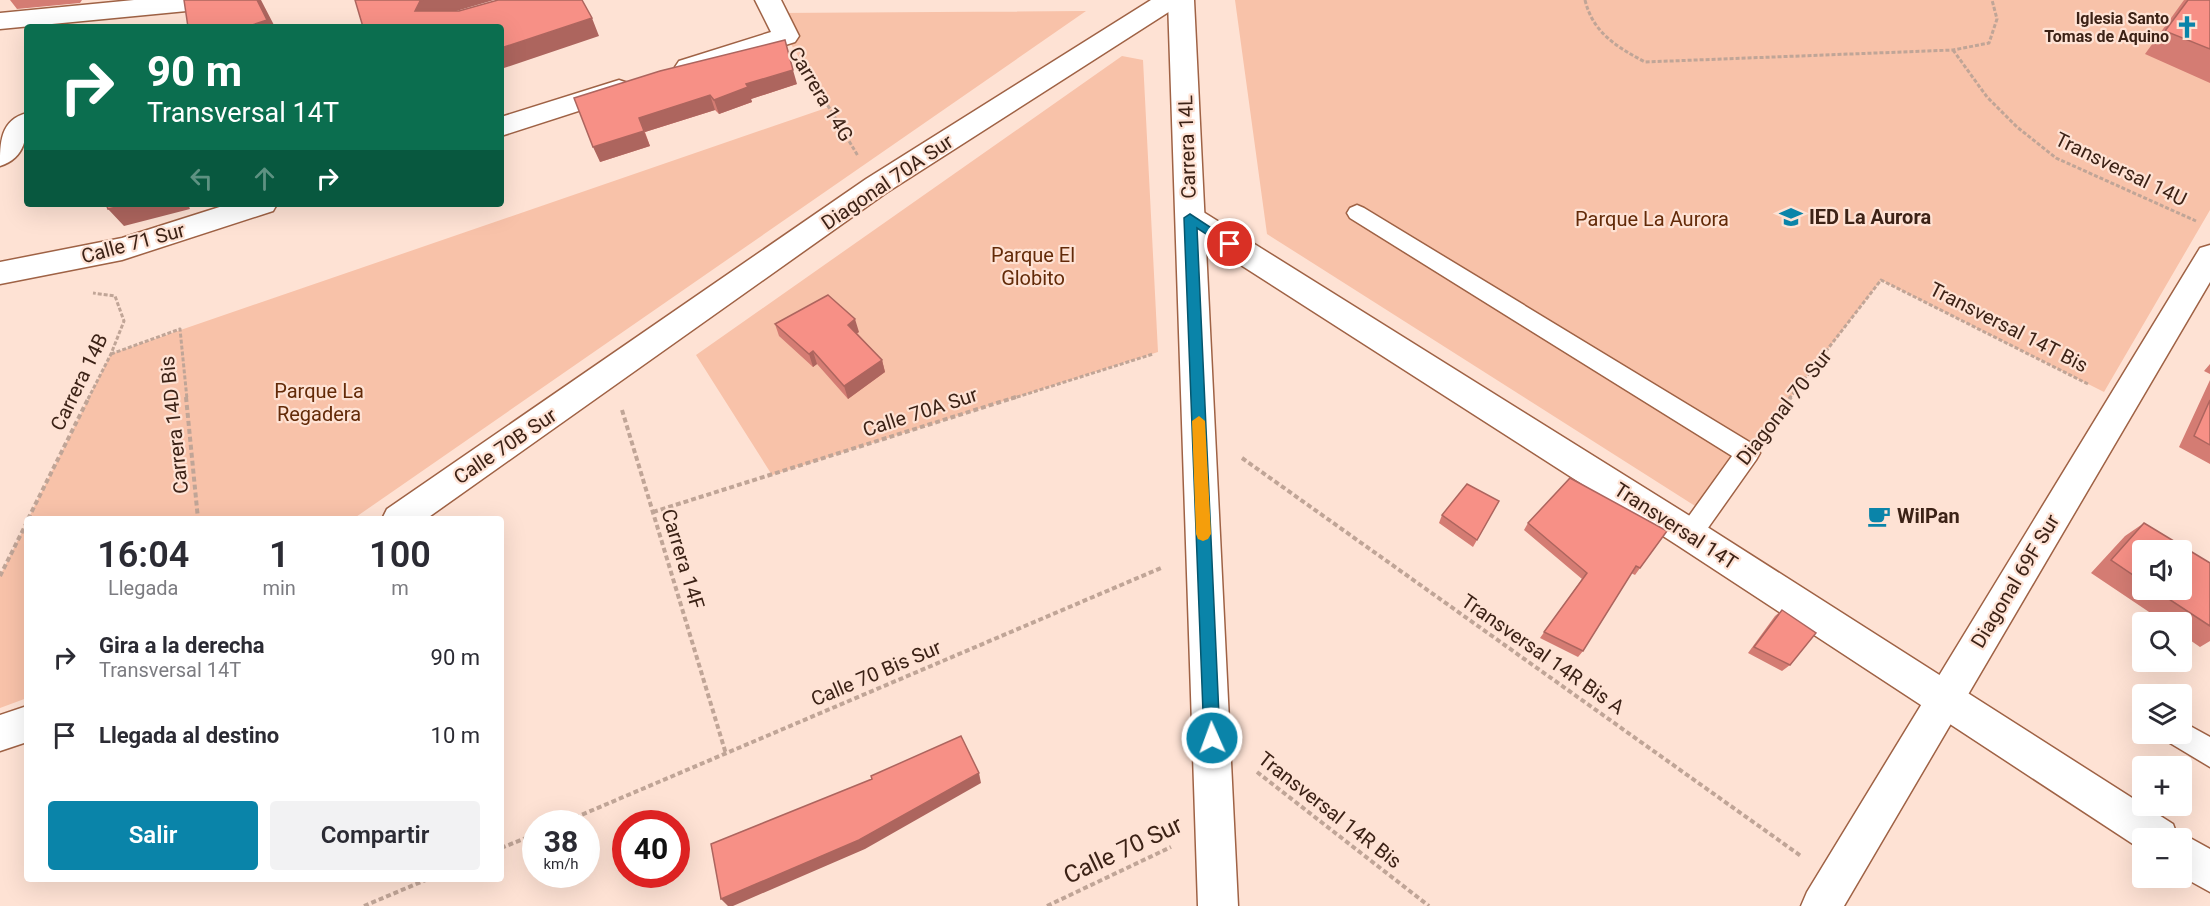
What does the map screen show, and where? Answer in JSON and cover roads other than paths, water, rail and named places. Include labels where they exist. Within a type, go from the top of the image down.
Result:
[{"type":"street","points":[[0,21],[104,13],[218,0]]},
{"type":"street","name":"Carrera 14G","points":[[504,126],[786,36],[768,0]]},
{"type":"street","name":"Diagonal 70A Sur","points":[[611,374],[876,186],[1169,0]]},
{"type":"street","name":"Carrera 14L","points":[[1181,0],[1218,906]]},
{"type":"street","points":[[0,124],[24,122]]},
{"type":"street","points":[[0,156],[24,126]]},
{"type":"street","name":"Calle 71 Sur","points":[[0,273],[122,249],[254,207]]},
{"type":"street","name":"Transversal 14T","points":[[1190,218],[1689,534],[2143,828]]},
{"type":"street","name":"Diagonal 69F Sur","points":[[1828,893],[2210,256]]},
{"type":"street","name":"Calle 70B Sur","points":[[403,516],[611,374]]},
{"type":"street","points":[[0,733],[24,725]]},
{"type":"street","points":[[2192,860],[2210,872]]},
{"type":"lane","name":"Diagonal 70 Sur","points":[[1357,213],[1748,453],[1689,534]]},
{"type":"lane","points":[[2192,742],[2210,753]]},
{"type":"place","name":"Iglesia Santo Tomas de Aquino","points":[[2187,27]]},
{"type":"place","name":"IED La Aurora","points":[[1791,217]]},
{"type":"place","name":"WilPan","points":[[1879,516]]},
{"type":"park label","name":"Parque La Aurora","points":[[1652,219]]},
{"type":"park label","name":"Parque El Globito","points":[[1033,266]]},
{"type":"park label","name":"Parque La Regadera","points":[[319,402]]}]
